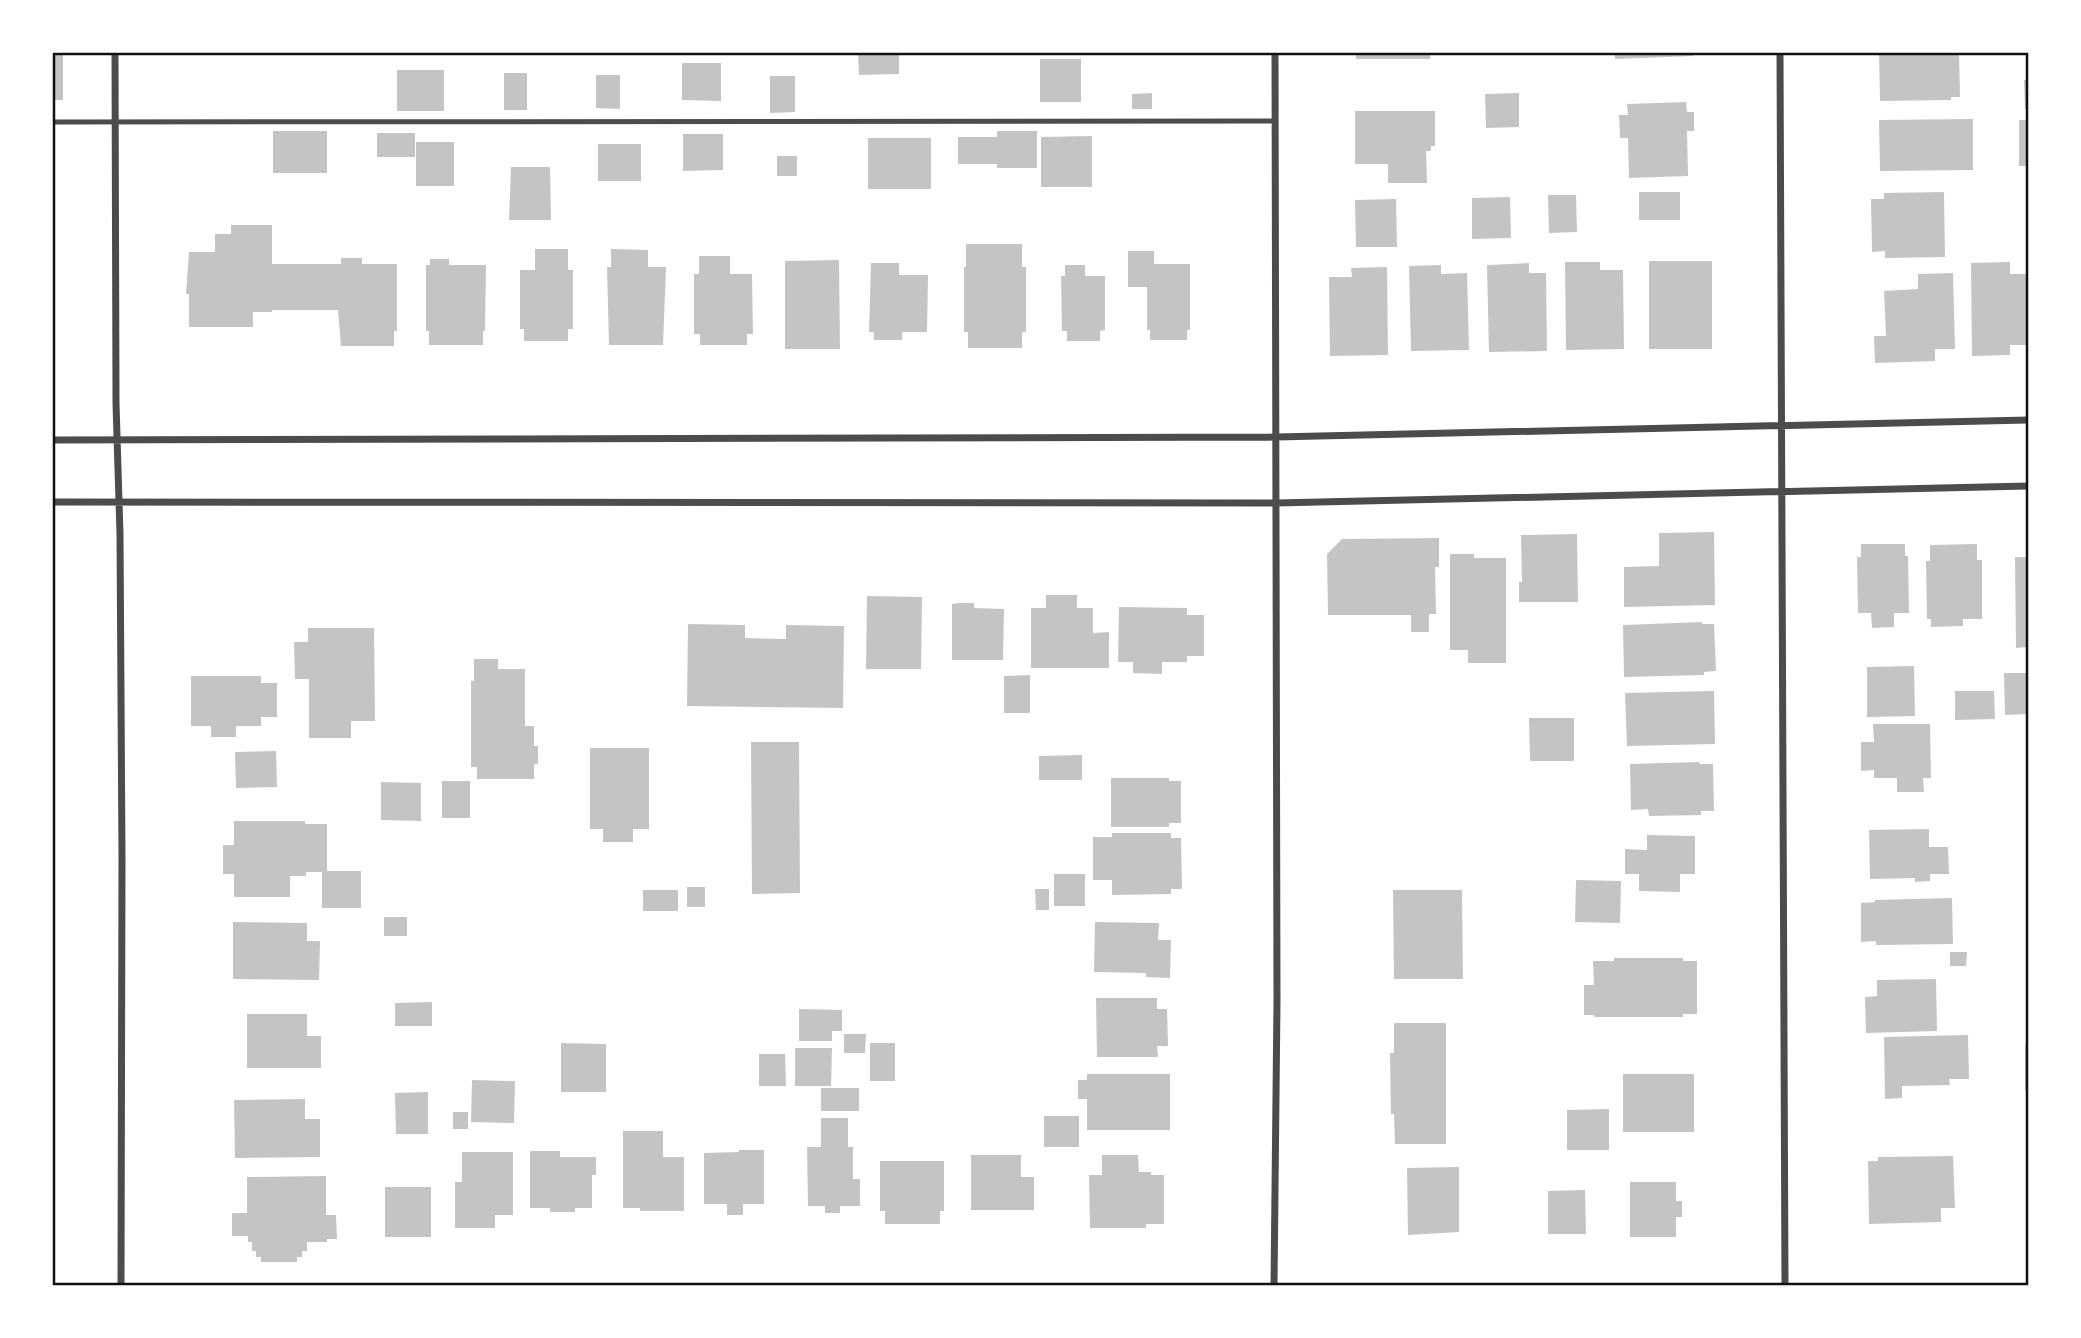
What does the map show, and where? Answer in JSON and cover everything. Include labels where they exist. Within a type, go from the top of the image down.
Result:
[{"type":"street","points":[[115,52],[122,831],[121,1286]]},
{"type":"street","points":[[1274,1286],[1277,1001],[1275,52]]},
{"type":"street","points":[[1780,52],[1785,1286]]},
{"type":"street","points":[[52,440],[1276,438],[2028,419]]},
{"type":"street","points":[[52,502],[1276,503],[2028,486]]},
{"type":"lane","points":[[52,122],[1275,121]]},
{"type":"building","points":[[52,52],[63,52],[63,100],[52,100]]},
{"type":"building","points":[[858,52],[899,52],[899,74],[859,75]]},
{"type":"building","points":[[1356,52],[1430,52],[1430,59],[1356,59]]},
{"type":"building","points":[[1615,52],[1693,52],[1693,56],[1615,59]]},
{"type":"building","points":[[1879,52],[1959,52],[1960,97],[1951,97],[1951,100],[1880,101]]},
{"type":"building","points":[[1040,59],[1081,59],[1081,102],[1040,102]]},
{"type":"building","points":[[682,63],[721,63],[721,101],[682,100]]},
{"type":"building","points":[[397,70],[444,70],[444,111],[397,111]]},
{"type":"building","points":[[504,73],[527,73],[527,110],[504,110]]},
{"type":"building","points":[[596,75],[620,75],[620,109],[596,108]]},
{"type":"building","points":[[770,76],[795,76],[795,112],[770,113]]},
{"type":"building","points":[[2024,80],[2028,80],[2028,109],[2025,109]]},
{"type":"building","points":[[1152,93],[1152,109],[1132,109],[1132,94]]},
{"type":"building","points":[[1519,93],[1519,127],[1486,128],[1485,94]]},
{"type":"building","points":[[1686,102],[1687,112],[1694,112],[1694,131],[1687,131],[1688,176],[1629,178],[1628,138],[1620,138],[1619,115],[1628,115],[1627,104]]},
{"type":"building","points":[[1355,111],[1435,111],[1435,146],[1431,146],[1431,151],[1426,151],[1427,183],[1388,183],[1388,164],[1355,164]]},
{"type":"building","points":[[1973,119],[1973,170],[1880,171],[1879,120]]},
{"type":"building","points":[[2019,120],[2028,120],[2028,166],[2019,166]]},
{"type":"building","points":[[273,131],[327,131],[327,173],[273,173]]},
{"type":"building","points":[[997,131],[1037,131],[1037,168],[958,164],[958,137],[997,137]]},
{"type":"building","points":[[377,133],[415,133],[415,157],[377,157]]},
{"type":"building","points":[[683,134],[723,134],[723,170],[683,171]]},
{"type":"building","points":[[1092,136],[1092,187],[1041,187],[1041,137]]},
{"type":"building","points":[[868,138],[931,138],[931,189],[868,189]]},
{"type":"building","points":[[416,142],[454,142],[454,186],[416,186]]},
{"type":"building","points":[[598,144],[641,144],[641,181],[598,181]]},
{"type":"building","points":[[777,156],[797,156],[797,176],[777,176]]},
{"type":"building","points":[[511,167],[550,167],[551,220],[509,220]]},
{"type":"building","points":[[1639,192],[1680,192],[1680,220],[1639,220]]},
{"type":"building","points":[[1944,192],[1945,257],[1885,258],[1885,251],[1872,252],[1871,199],[1884,199],[1884,193]]},
{"type":"building","points":[[1548,195],[1576,195],[1577,232],[1549,233]]},
{"type":"building","points":[[1510,197],[1511,238],[1472,239],[1472,198]]},
{"type":"building","points":[[1396,199],[1397,247],[1356,247],[1355,200]]},
{"type":"building","points":[[231,225],[272,225],[272,264],[341,264],[341,258],[362,258],[362,264],[397,264],[397,331],[394,331],[394,346],[341,346],[338,310],[253,312],[253,327],[189,327],[189,294],[186,294],[189,252],[215,252],[215,234],[231,234]]},
{"type":"building","points":[[966,244],[1022,244],[1022,267],[1026,267],[1026,332],[1022,332],[1022,348],[968,348],[968,332],[964,332]]},
{"type":"building","points":[[535,249],[568,249],[568,270],[573,270],[573,329],[568,329],[568,341],[524,341],[524,329],[520,329],[520,270],[535,270]]},
{"type":"building","points":[[611,249],[648,250],[648,267],[666,267],[663,345],[609,345],[607,267],[611,267]]},
{"type":"building","points":[[1128,251],[1154,251],[1154,264],[1190,264],[1190,330],[1187,330],[1187,340],[1150,340],[1150,330],[1147,330],[1147,287],[1128,287]]},
{"type":"building","points":[[699,256],[730,256],[730,274],[752,274],[753,334],[747,334],[747,345],[700,345],[700,334],[694,334],[694,274],[699,274]]},
{"type":"building","points":[[430,259],[449,259],[449,265],[486,265],[483,345],[429,345],[429,331],[426,331],[426,265],[430,265]]},
{"type":"building","points":[[839,260],[840,349],[785,349],[785,261]]},
{"type":"building","points":[[1649,261],[1712,261],[1712,349],[1649,349]]},
{"type":"building","points":[[1565,262],[1600,262],[1600,270],[1623,270],[1624,349],[1566,350]]},
{"type":"building","points":[[2010,262],[2010,274],[2028,274],[2028,345],[2010,345],[2010,355],[1972,356],[1971,263]]},
{"type":"building","points":[[871,263],[899,263],[899,275],[928,275],[927,332],[902,332],[902,340],[874,340],[874,332],[869,332]]},
{"type":"building","points":[[1529,263],[1529,273],[1546,273],[1547,351],[1489,352],[1487,265]]},
{"type":"building","points":[[1065,265],[1085,265],[1085,276],[1105,276],[1105,330],[1100,331],[1100,341],[1067,341],[1067,331],[1062,331],[1061,276],[1065,276]]},
{"type":"building","points":[[1441,265],[1441,274],[1467,273],[1469,350],[1411,351],[1409,266]]},
{"type":"building","points":[[1387,267],[1388,355],[1330,356],[1329,277],[1352,277],[1351,268]]},
{"type":"building","points":[[1953,273],[1955,349],[1935,349],[1935,361],[1875,363],[1874,336],[1886,336],[1884,291],[1918,289],[1918,274]]},
{"type":"building","points":[[1714,532],[1715,605],[1624,607],[1624,567],[1659,566],[1659,533]]},
{"type":"building","points":[[1577,534],[1578,602],[1519,602],[1519,582],[1522,582],[1521,535]]},
{"type":"building","points":[[1439,538],[1439,567],[1435,567],[1436,614],[1429,614],[1429,632],[1411,632],[1411,615],[1328,615],[1327,554],[1342,539]]},
{"type":"building","points":[[1861,544],[1905,544],[1905,556],[1908,556],[1909,613],[1894,613],[1894,627],[1872,628],[1871,613],[1858,613],[1857,557],[1861,557]]},
{"type":"building","points":[[1977,544],[1977,560],[1982,560],[1982,619],[1963,619],[1963,626],[1931,627],[1931,619],[1927,619],[1926,561],[1930,561],[1930,545]]},
{"type":"building","points":[[1450,554],[1474,554],[1474,558],[1506,558],[1506,663],[1468,663],[1468,650],[1450,650]]},
{"type":"building","points":[[2015,557],[2028,557],[2028,647],[2016,648]]},
{"type":"building","points":[[1046,595],[1077,595],[1077,608],[1093,608],[1093,633],[1109,632],[1109,668],[1031,668],[1031,608],[1046,608]]},
{"type":"building","points":[[867,596],[922,597],[921,669],[866,669]]},
{"type":"building","points":[[974,603],[974,608],[1004,609],[1003,660],[952,660],[952,604]]},
{"type":"building","points":[[1119,607],[1187,608],[1187,615],[1204,615],[1204,656],[1187,656],[1187,662],[1162,662],[1162,674],[1133,673],[1133,662],[1118,662]]},
{"type":"building","points":[[1702,622],[1714,624],[1716,671],[1704,672],[1704,675],[1624,677],[1623,625]]},
{"type":"building","points":[[688,624],[745,625],[745,638],[786,639],[786,625],[844,626],[843,708],[687,706]]},
{"type":"building","points":[[308,628],[374,628],[375,721],[351,721],[351,738],[309,738],[309,679],[295,679],[294,642],[308,642]]},
{"type":"building","points":[[474,659],[498,659],[498,669],[525,669],[525,726],[534,726],[534,746],[538,746],[538,764],[534,764],[534,779],[477,779],[477,767],[471,767],[471,681],[474,681]]},
{"type":"building","points":[[1914,666],[1915,716],[1867,717],[1867,667]]},
{"type":"building","points":[[2004,673],[2028,673],[2028,714],[2005,715]]},
{"type":"building","points":[[1030,675],[1030,713],[1004,713],[1004,676]]},
{"type":"building","points":[[191,676],[261,676],[261,683],[277,683],[277,717],[261,717],[261,726],[236,726],[236,737],[211,737],[211,726],[191,726]]},
{"type":"building","points":[[1714,691],[1715,744],[1627,746],[1625,693]]},
{"type":"building","points":[[1955,691],[1994,691],[1995,719],[1955,720]]},
{"type":"building","points":[[1529,718],[1574,718],[1574,761],[1530,761]]},
{"type":"building","points":[[1873,724],[1930,724],[1931,778],[1923,778],[1924,792],[1897,792],[1897,778],[1874,778],[1874,770],[1861,771],[1861,742],[1874,742]]},
{"type":"building","points":[[751,742],[799,742],[800,893],[752,894]]},
{"type":"building","points":[[590,748],[649,748],[649,829],[633,829],[633,842],[603,842],[603,829],[590,829]]},
{"type":"building","points":[[276,751],[277,787],[236,788],[235,752]]},
{"type":"building","points":[[1082,755],[1082,780],[1039,780],[1039,756]]},
{"type":"building","points":[[1630,764],[1713,764],[1714,811],[1701,811],[1701,815],[1649,816],[1648,809],[1631,810]]},
{"type":"building","points":[[1111,778],[1169,778],[1169,781],[1181,781],[1181,823],[1169,823],[1169,827],[1111,827]]},
{"type":"building","points":[[442,781],[470,781],[470,818],[442,818]]},
{"type":"building","points":[[381,782],[421,783],[421,821],[381,820]]},
{"type":"building","points":[[234,821],[305,821],[305,824],[327,824],[327,871],[361,871],[361,908],[322,908],[322,872],[290,876],[290,897],[234,897],[234,874],[223,874],[223,845],[234,845]]},
{"type":"building","points":[[1929,829],[1929,847],[1948,847],[1949,874],[1930,874],[1930,881],[1915,882],[1915,878],[1870,879],[1869,830]]},
{"type":"building","points":[[1112,833],[1171,833],[1171,838],[1181,838],[1182,889],[1171,889],[1171,894],[1112,895],[1112,880],[1093,880],[1093,837],[1112,837]]},
{"type":"building","points":[[1647,835],[1695,836],[1695,874],[1680,874],[1680,892],[1639,891],[1639,874],[1625,874],[1625,849],[1647,850]]},
{"type":"building","points":[[1054,874],[1085,874],[1085,906],[1054,906]]},
{"type":"building","points":[[1576,880],[1621,881],[1620,923],[1575,922]]},
{"type":"building","points":[[687,887],[705,887],[705,907],[687,907]]},
{"type":"building","points":[[1035,889],[1049,889],[1049,910],[1036,910]]},
{"type":"building","points":[[643,890],[678,890],[678,911],[643,911]]},
{"type":"building","points":[[1393,890],[1462,890],[1463,979],[1394,979]]},
{"type":"building","points":[[1952,898],[1953,944],[1876,945],[1876,941],[1861,942],[1861,903],[1875,900]]},
{"type":"building","points":[[384,917],[407,917],[407,936],[384,936]]},
{"type":"building","points":[[233,922],[307,923],[307,941],[320,941],[319,980],[233,979]]},
{"type":"building","points":[[1095,922],[1159,923],[1158,940],[1171,940],[1170,978],[1146,977],[1146,973],[1094,972]]},
{"type":"building","points":[[1950,952],[1967,952],[1966,966],[1950,966]]},
{"type":"building","points":[[1614,958],[1683,958],[1683,961],[1697,961],[1697,1014],[1683,1014],[1683,1017],[1584,1015],[1584,985],[1594,985],[1593,961],[1614,961]]},
{"type":"building","points":[[1936,979],[1937,1031],[1866,1033],[1865,997],[1877,996],[1877,980]]},
{"type":"building","points":[[1096,998],[1157,998],[1157,1009],[1167,1009],[1168,1046],[1157,1046],[1158,1057],[1097,1057]]},
{"type":"building","points":[[432,1002],[432,1026],[395,1026],[395,1003]]},
{"type":"building","points":[[799,1009],[842,1010],[842,1031],[832,1031],[832,1041],[799,1041]]},
{"type":"building","points":[[247,1014],[307,1014],[307,1036],[321,1036],[321,1068],[247,1068]]},
{"type":"building","points":[[1394,1023],[1446,1023],[1446,1144],[1395,1144],[1394,1114],[1391,1114],[1390,1053],[1394,1053]]},
{"type":"building","points":[[844,1034],[866,1034],[865,1053],[844,1053]]},
{"type":"building","points":[[1968,1035],[1969,1079],[1949,1079],[1950,1085],[1902,1086],[1902,1098],[1885,1099],[1884,1037]]},
{"type":"building","points":[[561,1043],[606,1044],[606,1092],[561,1092]]},
{"type":"building","points":[[870,1043],[895,1043],[895,1081],[870,1081]]},
{"type":"building","points":[[2025,1044],[2028,1044],[2028,1090],[2025,1090]]},
{"type":"building","points":[[795,1048],[832,1048],[831,1086],[795,1086]]},
{"type":"building","points":[[759,1054],[785,1054],[786,1086],[759,1086]]},
{"type":"building","points":[[1087,1074],[1170,1074],[1170,1130],[1087,1130],[1087,1099],[1078,1099],[1078,1080],[1087,1080]]},
{"type":"building","points":[[1623,1074],[1694,1074],[1694,1132],[1623,1132]]},
{"type":"building","points":[[472,1080],[515,1081],[514,1123],[471,1122]]},
{"type":"building","points":[[821,1088],[859,1088],[859,1111],[821,1111]]},
{"type":"building","points":[[428,1092],[428,1134],[396,1134],[395,1093]]},
{"type":"building","points":[[305,1099],[305,1119],[320,1119],[320,1157],[235,1158],[234,1100]]},
{"type":"building","points":[[1609,1109],[1609,1150],[1567,1150],[1567,1110]]},
{"type":"building","points":[[453,1112],[468,1112],[468,1129],[453,1129]]},
{"type":"building","points":[[1044,1116],[1079,1116],[1079,1147],[1044,1147]]},
{"type":"building","points":[[821,1118],[848,1118],[848,1147],[853,1147],[853,1179],[860,1179],[860,1206],[840,1206],[840,1213],[825,1213],[825,1206],[808,1206],[807,1147],[821,1147]]},
{"type":"building","points":[[623,1131],[663,1131],[663,1157],[684,1157],[684,1211],[640,1211],[640,1208],[623,1208]]},
{"type":"building","points":[[764,1150],[764,1204],[743,1204],[743,1215],[727,1215],[727,1204],[704,1204],[704,1153]]},
{"type":"building","points":[[530,1151],[560,1151],[560,1157],[596,1157],[596,1175],[592,1175],[592,1208],[575,1208],[575,1212],[550,1212],[550,1208],[530,1208]]},
{"type":"building","points":[[462,1152],[513,1152],[513,1215],[495,1215],[495,1228],[455,1228],[455,1182],[462,1182]]},
{"type":"building","points":[[971,1155],[1021,1155],[1021,1177],[1034,1177],[1034,1210],[971,1210]]},
{"type":"building","points":[[1102,1155],[1138,1155],[1139,1172],[1164,1175],[1164,1224],[1146,1224],[1146,1228],[1090,1228],[1089,1175],[1102,1175]]},
{"type":"building","points":[[1953,1156],[1955,1208],[1941,1208],[1941,1222],[1869,1224],[1868,1161],[1878,1161],[1878,1157]]},
{"type":"building","points":[[880,1161],[944,1161],[944,1211],[940,1211],[940,1224],[885,1224],[885,1211],[880,1211]]},
{"type":"building","points":[[1459,1167],[1459,1232],[1408,1235],[1407,1168]]},
{"type":"building","points":[[326,1176],[326,1215],[336,1215],[337,1239],[307,1242],[307,1251],[302,1251],[302,1257],[297,1257],[297,1262],[261,1262],[261,1257],[256,1257],[256,1251],[252,1251],[252,1242],[248,1242],[248,1236],[232,1236],[232,1213],[247,1213],[247,1177]]},
{"type":"building","points":[[1630,1182],[1676,1182],[1676,1201],[1682,1201],[1682,1217],[1676,1217],[1676,1237],[1630,1237]]},
{"type":"building","points":[[385,1187],[431,1187],[431,1237],[385,1237]]},
{"type":"building","points":[[1585,1190],[1586,1234],[1548,1234],[1548,1191]]}]
